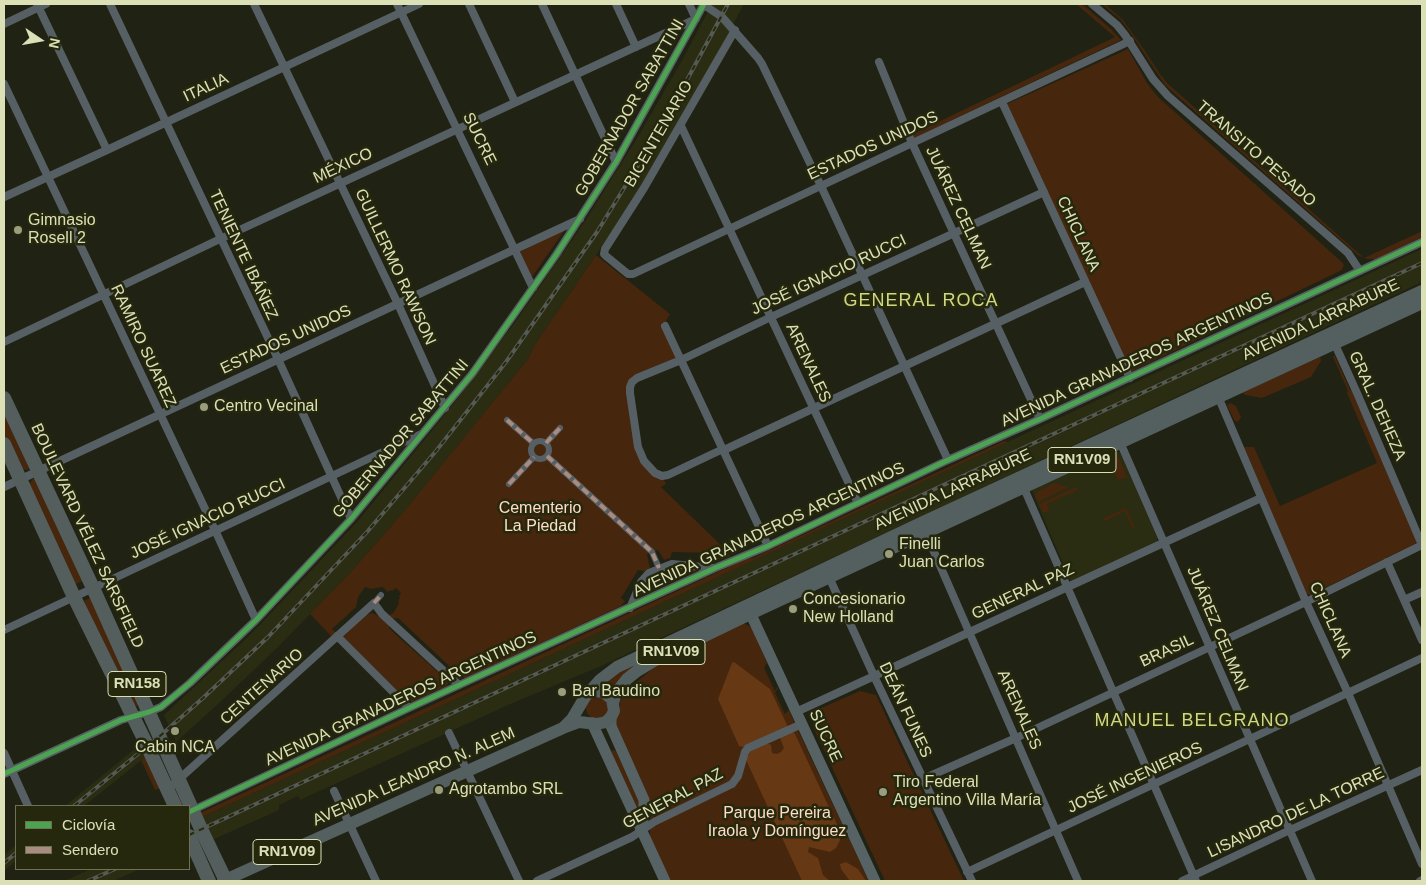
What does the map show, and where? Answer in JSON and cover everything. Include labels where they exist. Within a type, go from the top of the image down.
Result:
[{"type":"highway","name":"BOULEVARD VÉLEZ SARSFIELD","points":[[4,398],[93,588],[189,805]]},
{"type":"highway","name":"RN158","points":[[4,444],[74,597],[174,805]]},
{"type":"highway","name":"BOULEVARD VÉLEZ SARSFIELD","points":[[191,811],[225,881]]},
{"type":"highway","points":[[190,838],[209,881]]},
{"type":"main road","name":"AVENIDA LARRABURE","points":[[585,700],[604,675],[617,667],[748,609],[1216,393],[1333,338],[1422,291]]},
{"type":"main road","name":"AVENIDA LARRABURE","points":[[1333,338],[1422,303]]},
{"type":"main road","name":"AVENIDA LARRABURE","points":[[1022,482],[1120,442],[1216,393]]},
{"type":"main road","name":"AVENIDA LARRABURE","points":[[613,703],[616,693],[622,684],[648,664],[748,609],[829,577],[923,528]]},
{"type":"main road","name":"SUCRE","points":[[748,609],[875,881]]},
{"type":"main road","points":[[613,703],[610,696],[603,692],[595,691],[585,700],[581,709],[585,718],[592,723],[665,881]]},
{"type":"main road","name":"RN1V09","points":[[563,728],[572,719],[585,700]]},
{"type":"main road","name":"RN1V09","points":[[592,723],[602,724],[606,722],[614,711],[613,703]]},
{"type":"main road","points":[[611,717],[611,726],[644,800],[641,830]]},
{"type":"main road","name":"AVENIDA LEANDRO N. ALEM","points":[[225,881],[563,728],[579,722],[592,723]]},
{"type":"street","name":"TENIENTE IBÁÑEZ","points":[[110,4],[278,359],[351,519]]},
{"type":"street","name":"GUILLERMO RAWSON","points":[[254,4],[398,304],[445,408]]},
{"type":"street","name":"SUCRE","points":[[397,4],[533,288]]},
{"type":"street","name":"ITALIA","points":[[4,197],[419,4]]},
{"type":"street","points":[[469,4],[515,102]]},
{"type":"street","points":[[542,4],[616,162]]},
{"type":"street","points":[[616,4],[636,46]]},
{"type":"street","points":[[689,4],[696,19]]},
{"type":"street","points":[[704,4],[716,12],[758,58],[821,186],[948,460]]},
{"type":"street","name":"GOBERNADOR SABATTINI","points":[[4,774],[121,720],[161,707],[190,683],[256,620],[351,519],[445,408],[533,288],[616,162],[704,4]]},
{"type":"street","name":"TRANSITO PESADO","points":[[1092,4],[1117,25],[1130,41],[1153,79],[1168,96],[1348,253],[1360,271]]},
{"type":"street","points":[[4,24],[41,5],[107,150]]},
{"type":"street","name":"MÉXICO","points":[[4,342],[220,239],[696,19]]},
{"type":"street","name":"BICENTENARIO","points":[[628,274],[604,254],[605,249],[681,126],[734,30]]},
{"type":"street","name":"ESTADOS UNIDOS","points":[[628,274],[633,274],[1130,41]]},
{"type":"street","name":"JUÁREZ CELMAN","points":[[879,62],[912,143],[1040,419]]},
{"type":"street","name":"RAMIRO SUAREZ","points":[[4,84],[216,530],[256,620]]},
{"type":"street","name":"CHICLANA","points":[[1002,102],[1130,378]]},
{"type":"street","name":"ARENALES","points":[[681,126],[858,503]]},
{"type":"street","name":"JOSÉ IGNACIO RUCCI","points":[[724,450],[666,476],[655,473],[641,456],[638,447],[630,387],[632,382],[637,378],[681,360],[1044,192]]},
{"type":"street","name":"ESTADOS UNIDOS","points":[[4,487],[580,219]]},
{"type":"street","points":[[1360,271],[1422,242]]},
{"type":"street","name":"AVENIDA GRANADEROS ARGENTINOS","points":[[191,811],[409,708],[715,568],[768,546],[948,460],[1360,271]]},
{"type":"street","points":[[724,450],[1085,282]]},
{"type":"street","points":[[665,326],[768,546]]},
{"type":"street","name":"GRAL. DEHEZA","points":[[1333,338],[1422,545]]},
{"type":"street","name":"CHICLANA","points":[[1216,393],[1422,864]]},
{"type":"street","points":[[507,420],[533,444]]},
{"type":"street","points":[[546,443],[560,428]]},
{"type":"street","name":"JOSÉ IGNACIO RUCCI","points":[[4,629],[423,434]]},
{"type":"street","points":[[538,440],[546,443],[549,450],[547,456],[541,459],[534,457],[530,449],[533,444],[538,440]]},
{"type":"street","name":"JUÁREZ CELMAN","points":[[1120,442],[1312,881]]},
{"type":"street","points":[[547,456],[652,552],[659,568]]},
{"type":"street","points":[[509,484],[534,457]]},
{"type":"street","points":[[1022,482],[1195,878]]},
{"type":"street","name":"GENERAL PAZ","points":[[796,712],[1261,498]]},
{"type":"street","name":"ARENALES","points":[[923,528],[1078,881]]},
{"type":"street","name":"BRASIL","points":[[923,779],[1016,738],[1306,602],[1422,545]]},
{"type":"street","points":[[1387,562],[1422,640]]},
{"type":"street","points":[[630,608],[645,576],[659,568],[677,563],[715,568]]},
{"type":"street","name":"DEÁN FUNES","points":[[829,577],[972,881]]},
{"type":"street","points":[[1404,600],[1422,592]]},
{"type":"street","points":[[381,595],[374,603],[382,614],[459,686]]},
{"type":"street","name":"CENTENARIO","points":[[167,790],[374,603]]},
{"type":"street","points":[[337,636],[409,708]]},
{"type":"street","name":"JOSÉ INGENIEROS","points":[[967,872],[1422,658]]},
{"type":"street","name":"GENERAL PAZ","points":[[537,881],[632,837],[654,822],[732,784],[738,776],[746,750],[802,724]]},
{"type":"street","points":[[449,733],[519,881]]},
{"type":"street","points":[[4,753],[28,805]]},
{"type":"street","name":"LISANDRO DE LA TORRE","points":[[1182,881],[1195,878],[1290,830],[1422,770]]},
{"type":"street","points":[[334,791],[376,881]]},
{"type":"shaded area","points":[[712,4],[744,4],[704,79],[636,195],[534,346],[528,359],[405,510],[350,573],[278,647],[176,742],[164,715],[250,635],[358,521],[455,402],[516,321],[585,221],[636,140]]},
{"type":"shaded area","points":[[1422,249],[1422,282],[601,666],[508,705],[300,800],[298,796],[279,805],[279,810],[210,841],[200,818]]},
{"type":"shaded area","points":[[1114,451],[1121,454],[1157,537],[1157,541],[1071,581],[1032,491]]},
{"type":"shaded area","points":[[142,743],[148,755],[85,805],[66,805]]},
{"type":"shaded area","points":[[15,846],[15,862],[4,871],[4,855]]},
{"type":"shaded area","points":[[89,870],[138,870],[113,881],[64,881]]},
{"type":"green space","points":[[1076,4],[1082,4],[1121,40],[914,138],[909,136],[1115,37]]},
{"type":"green space","points":[[1102,4],[1105,4],[1123,20],[1167,83],[1364,258],[1358,255],[1165,85],[1121,20]]},
{"type":"green space","points":[[1128,49],[1147,83],[1157,96],[1344,264],[1342,270],[1130,372],[1007,104]]},
{"type":"green space","points":[[566,228],[532,277],[520,252]]},
{"type":"green space","points":[[1422,231],[1422,237],[1376,259],[1364,258]]},
{"type":"green space","name":"Cementerio La Piedad","points":[[596,255],[670,314],[663,326],[676,356],[675,358],[632,377],[635,449],[637,455],[656,478],[664,480],[666,484],[661,487],[730,556],[725,559],[715,559],[709,553],[672,552],[670,558],[664,560],[658,550],[647,554],[650,568],[644,571],[638,570],[621,598],[625,601],[621,606],[465,678],[461,677],[398,618],[392,619],[389,616],[394,612],[399,603],[401,593],[396,588],[388,592],[383,587],[371,589],[365,587],[358,597],[356,607],[332,629],[336,633],[332,637],[310,614],[350,573],[405,510],[528,359],[534,346]]},
{"type":"green space","points":[[1334,356],[1350,390],[1353,392],[1416,542],[1310,595],[1306,593],[1244,447],[1254,447],[1280,506],[1377,463],[1347,393],[1348,391]]},
{"type":"green space","points":[[1320,357],[1321,361],[1311,377],[1262,398],[1243,393],[1244,391]]},
{"type":"green space","points":[[1230,403],[1236,406],[1241,417],[1238,422],[1234,420],[1227,405]]},
{"type":"green space","points":[[4,407],[29,468],[27,470],[21,469],[4,434]]},
{"type":"green space","points":[[1004,441],[1008,442],[200,818],[200,813]]},
{"type":"green space","points":[[1113,456],[1119,457],[1127,477],[1118,480],[1111,465],[1096,472],[1099,462]]},
{"type":"green space","points":[[35,479],[85,580],[74,585],[29,484]]},
{"type":"green space","points":[[1054,483],[1069,487],[1038,502],[1035,496],[1037,492]]},
{"type":"green space","points":[[1076,487],[1078,490],[1047,504],[1050,510],[1043,513],[1039,504]]},
{"type":"green space","points":[[1126,508],[1135,528],[1133,529],[1125,511],[1105,521],[1104,518]]},
{"type":"green space","points":[[673,569],[693,569],[696,571],[641,595],[649,580]]},
{"type":"green space","points":[[90,598],[140,702],[137,706],[135,706],[84,603],[85,600]]},
{"type":"green space","points":[[372,613],[389,625],[393,632],[448,681],[447,686],[412,702],[408,701],[343,637],[359,620]]},
{"type":"green space","name":"Parque Pereira Iraola y Domínguez","points":[[743,623],[752,628],[767,663],[764,668],[775,691],[778,686],[775,693],[785,714],[789,710],[795,724],[748,751],[798,730],[869,881],[671,881],[650,837],[652,827],[735,785],[740,780],[736,776],[731,781],[653,819],[650,818],[648,815],[650,806],[648,799],[615,723],[620,701],[626,691],[652,669]]},
{"type":"green space","points":[[642,659],[610,689],[601,686],[607,679]]},
{"type":"green space","points":[[734,662],[770,689],[788,727],[743,747],[739,746],[718,699]]},
{"type":"green space","name":"Tiro Federal Argentino Villa María","points":[[860,691],[876,695],[964,881],[885,881],[813,727],[819,709]]},
{"type":"green space","points":[[597,697],[605,700],[608,708],[605,716],[597,719],[589,716],[586,708],[589,700]]},
{"type":"green space","name":"Parque Pereira Iraola y Domínguez","points":[[793,732],[841,833],[836,848],[830,852],[809,847],[808,852],[818,858],[823,875],[830,881],[802,881],[746,759],[751,751],[767,743],[771,745],[772,753],[777,754],[781,752],[784,748],[780,738],[782,735]]},
{"type":"green space","points":[[613,750],[616,751],[640,803],[639,807],[637,807],[611,752]]},
{"type":"green space","points":[[148,755],[160,788],[155,790],[141,760]]},
{"type":"green space","points":[[846,862],[858,869],[866,881],[850,881],[841,869],[840,864]]},
{"type":"railway","points":[[75,805],[160,736],[268,637],[367,532],[436,451],[506,362],[597,232],[661,128],[728,4]]},
{"type":"railway","points":[[190,835],[1422,263]]},
{"type":"railway","points":[[4,863],[15,854]]},
{"type":"railway","points":[[88,881],[113,870]]},
{"type":"marked path","points":[[507,420],[533,443]]},
{"type":"marked path","points":[[546,443],[560,428]]},
{"type":"marked path","points":[[547,456],[652,552],[659,568]]},
{"type":"marked path","points":[[509,484],[534,457]]},
{"type":"marked path","points":[[374,603],[381,595]]},
{"type":"cycle path","points":[[4,774],[121,720],[161,707],[190,683],[256,620],[351,519],[472,374],[556,255],[616,162],[704,4]]},
{"type":"cycle path","points":[[190,812],[409,708],[715,568],[768,546],[948,460],[1422,242]]},
{"type":"place","name":"Gimnasio Rosell 2","points":[[18,230]]},
{"type":"place","name":"Centro Vecinal","points":[[204,407]]},
{"type":"place","name":"Finelli Juan Carlos","points":[[889,554]]},
{"type":"place","name":"Concesionario New Holland","points":[[793,609]]},
{"type":"place","name":"Bar Baudino","points":[[562,692]]},
{"type":"place","name":"Cabin NCA","points":[[175,731]]},
{"type":"place","name":"Agrotambo SRL","points":[[439,790]]},
{"type":"place","name":"Tiro Federal Argentino Villa María","points":[[883,792]]},
{"type":"district","name":"GENERAL ROCA","points":[[921,301]]},
{"type":"district","name":"MANUEL BELGRANO","points":[[1192,721]]}]
